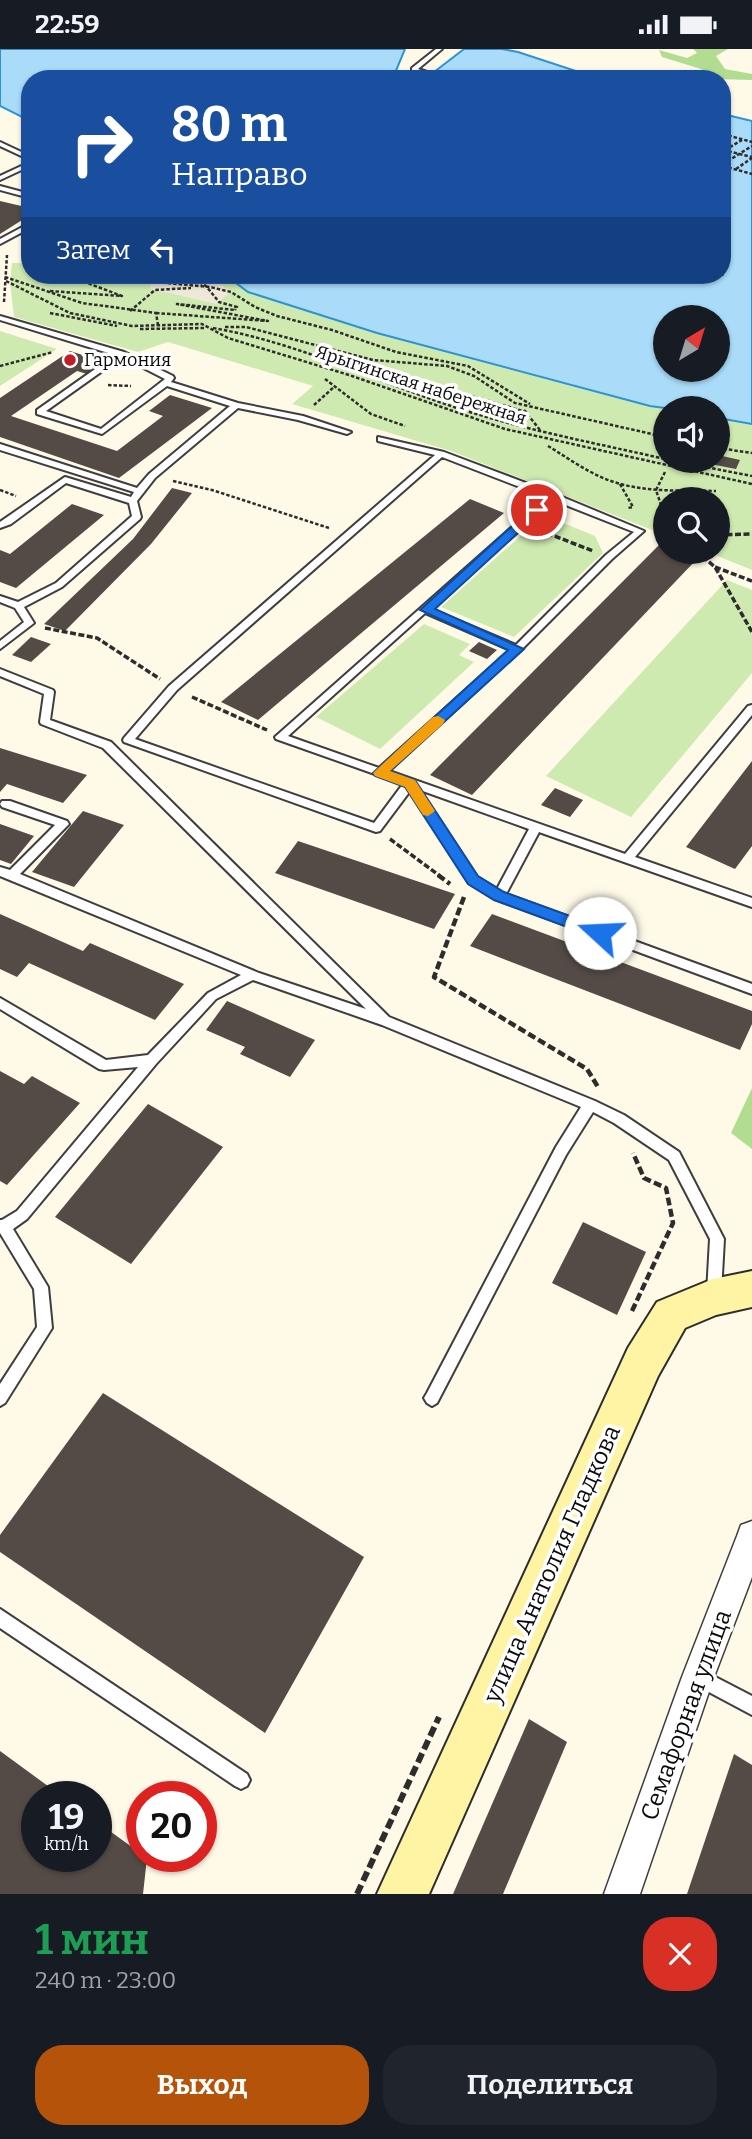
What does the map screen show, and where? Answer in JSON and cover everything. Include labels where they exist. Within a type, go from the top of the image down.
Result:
[{"type":"main road","name":"улица Анатолия Гладкова","points":[[403,1894],[643,1362],[671,1315],[733,1293]]},
{"type":"street","name":"Семафорная улица","points":[[622,1894],[698,1677],[752,1536]]},
{"type":"lane","points":[[417,70],[414,69],[439,49]]},
{"type":"lane","points":[[0,144],[21,154]]},
{"type":"lane","points":[[0,178],[21,169]]},
{"type":"lane","points":[[0,188],[21,193]]},
{"type":"lane","points":[[4,244],[21,232]]},
{"type":"lane","points":[[3,319],[121,354],[170,378],[102,432],[40,412],[121,354]]},
{"type":"lane","points":[[163,386],[300,418],[347,432]]},
{"type":"lane","points":[[19,606],[59,586],[137,517],[133,501],[152,476],[236,405]]},
{"type":"lane","points":[[380,773],[517,649],[609,557],[639,531],[441,454],[381,439]]},
{"type":"lane","points":[[0,447],[139,491]]},
{"type":"lane","points":[[410,783],[376,828],[128,740],[173,688],[441,454]]},
{"type":"lane","points":[[0,525],[8,522],[65,479],[133,501]]},
{"type":"lane","points":[[552,496],[280,737],[752,903]]},
{"type":"lane","points":[[0,599],[19,606],[29,624],[0,646]]},
{"type":"lane","points":[[426,610],[517,649]]},
{"type":"lane","points":[[0,672],[49,692],[45,722],[107,745],[386,1021]]},
{"type":"lane","points":[[627,859],[752,708]]},
{"type":"lane","points":[[410,783],[473,880],[499,896],[752,989]]},
{"type":"lane","points":[[6,804],[63,824],[6,873],[252,975],[386,1021],[619,1119],[674,1156],[717,1239],[733,1293]]},
{"type":"lane","points":[[499,896],[536,827]]},
{"type":"lane","points":[[0,1398],[46,1328],[41,1287],[2,1226],[22,1215],[152,1060],[212,996],[252,975]]},
{"type":"lane","points":[[0,1003],[104,1065],[152,1060]]},
{"type":"lane","points":[[432,1398],[561,1151],[590,1105]]},
{"type":"lane","points":[[0,1618],[241,1780]]},
{"type":"lane","points":[[698,1677],[752,1706]]},
{"type":"path","points":[[731,136],[752,144],[731,160]]},
{"type":"path","points":[[731,146],[743,139]]},
{"type":"path","points":[[731,152],[752,157]]},
{"type":"path","points":[[735,169],[752,157]]},
{"type":"path","points":[[731,168],[751,172]]},
{"type":"path","points":[[3,319],[4,244]]},
{"type":"path","points":[[5,279],[21,284]]},
{"type":"path","name":"Ярыгинская набережная","points":[[5,279],[70,313],[132,326],[202,324],[228,338],[349,375],[505,429],[752,484]]},
{"type":"path","points":[[22,284],[82,303],[130,311],[268,321],[177,304],[234,310],[237,307],[219,302],[210,287],[204,284]]},
{"type":"path","points":[[42,290],[122,296],[90,284]]},
{"type":"path","points":[[151,284],[155,290]]},
{"type":"path","points":[[180,284],[231,292],[277,316],[332,330],[396,352],[468,366],[530,404]]},
{"type":"path","points":[[130,311],[155,290],[210,287]]},
{"type":"path","name":"Ярыгинская набережная","points":[[46,313],[134,328],[246,327],[373,359],[447,366],[474,376],[515,403],[530,404],[653,434]]},
{"type":"path","points":[[156,313],[158,325]]},
{"type":"path","name":"Ярыгинская набережная","points":[[207,328],[246,333],[308,352],[456,408],[653,457]]},
{"type":"path","points":[[0,366],[82,343]]},
{"type":"path","points":[[308,352],[312,359]]},
{"type":"path","points":[[355,369],[401,375],[526,412]]},
{"type":"path","points":[[325,379],[371,414],[410,428]]},
{"type":"path","points":[[81,383],[163,386]]},
{"type":"path","points":[[300,418],[334,387]]},
{"type":"path","points":[[515,403],[541,431]]},
{"type":"path","points":[[548,446],[608,480],[653,490]]},
{"type":"path","points":[[730,450],[752,453]]},
{"type":"path","name":"Ярыгинская набережная","points":[[730,472],[752,475]]},
{"type":"path","points":[[152,476],[212,490],[349,535]]},
{"type":"path","points":[[620,484],[633,507]]},
{"type":"path","points":[[522,523],[609,557]]},
{"type":"path","points":[[730,535],[752,534]]},
{"type":"path","points":[[711,564],[752,581]]},
{"type":"path","points":[[715,567],[752,632]]},
{"type":"path","points":[[29,624],[62,633],[97,638],[173,688],[280,737]]},
{"type":"path","points":[[376,828],[454,886]]},
{"type":"path","points":[[473,880],[434,977],[587,1069],[619,1119],[644,1178],[666,1188],[673,1223],[626,1322]]},
{"type":"path","points":[[357,1894],[443,1709]]},
{"type":"green space","points":[[693,49],[728,49],[716,56],[725,69],[730,70],[702,70],[662,57],[659,50],[687,58],[697,53]]},
{"type":"green space","points":[[731,70],[752,74],[752,80],[731,79]]},
{"type":"green space","points":[[12,263],[21,263],[21,284],[237,284],[248,292],[377,333],[653,405],[653,473],[730,473],[730,420],[752,424],[752,570],[730,561],[730,487],[653,487],[653,530],[451,451],[292,404],[313,386],[168,342],[138,352],[14,317],[10,283]]},
{"type":"green space","points":[[0,331],[57,349],[0,386]]},
{"type":"green space","points":[[536,522],[566,524],[595,536],[603,553],[514,637],[441,607]]},
{"type":"green space","points":[[727,580],[752,590],[752,673],[631,817],[546,776]]},
{"type":"green space","points":[[424,624],[470,644],[459,655],[474,662],[380,749],[316,717]]},
{"type":"green space","points":[[752,1088],[752,1149],[731,1133]]},
{"type":"shaded area","points":[[150,284],[220,284],[231,292],[216,304],[151,289]]},
{"type":"water","points":[[0,49],[405,49],[396,70],[21,70],[21,116],[0,106]]},
{"type":"water","points":[[464,49],[502,49],[573,70],[437,70]]},
{"type":"water","points":[[731,116],[752,121],[752,424],[730,420],[730,396],[653,396],[653,406],[650,406],[377,333],[248,292],[237,284],[731,284]]},
{"type":"building","points":[[0,201],[21,206],[21,221],[0,234]]},
{"type":"building","points":[[70,351],[105,362],[87,374],[77,371],[11,416],[117,451],[163,416],[149,411],[170,395],[212,408],[119,478],[0,437],[0,398]]},
{"type":"building","points":[[730,458],[740,460],[736,469],[730,468]]},
{"type":"building","points":[[172,488],[192,493],[151,544],[65,631],[44,624],[133,539]]},
{"type":"building","points":[[470,499],[504,513],[258,720],[221,702]]},
{"type":"building","points":[[72,504],[104,515],[16,588],[0,582],[0,550],[10,554]]},
{"type":"building","points":[[653,551],[653,564],[692,564],[472,795],[430,775]]},
{"type":"building","points":[[31,637],[51,644],[31,662],[12,655]]},
{"type":"building","points":[[479,642],[497,650],[487,659],[469,651]]},
{"type":"building","points":[[0,748],[87,775],[63,803],[7,784],[0,792]]},
{"type":"building","points":[[752,761],[752,846],[735,869],[686,847]]},
{"type":"building","points":[[555,788],[583,800],[570,817],[541,805]]},
{"type":"building","points":[[83,811],[124,825],[74,887],[32,872]]},
{"type":"building","points":[[0,824],[34,836],[11,864],[0,860]]},
{"type":"building","points":[[298,841],[455,894],[434,929],[275,873]]},
{"type":"building","points":[[0,914],[83,951],[90,943],[184,984],[155,1020],[29,963],[17,977],[0,969]]},
{"type":"building","points":[[492,914],[752,1011],[752,1024],[740,1050],[470,946]]},
{"type":"building","points":[[227,1001],[315,1040],[290,1077],[240,1054],[245,1047],[206,1030]]},
{"type":"building","points":[[0,1071],[24,1084],[32,1076],[80,1103],[7,1185],[0,1181]]},
{"type":"building","points":[[148,1104],[223,1147],[131,1264],[55,1217]]},
{"type":"building","points":[[583,1222],[646,1252],[617,1315],[552,1283]]},
{"type":"building","points":[[103,1393],[364,1557],[265,1733],[0,1552],[0,1535]]},
{"type":"building","points":[[529,1719],[567,1742],[503,1894],[453,1894]]},
{"type":"building","points":[[0,1751],[41,1781],[21,1781],[21,1872],[112,1872],[112,1833],[126,1843],[126,1872],[145,1872],[143,1894],[0,1894]]},
{"type":"building","points":[[734,1754],[752,1765],[752,1894],[687,1894]]},
{"type":"slow traffic","points":[[428,811],[410,783],[380,773],[438,720]]},
{"type":"place","name":"Гармония","points":[[70,360]]},
{"type":"route","points":[[537,510],[426,610],[517,649],[380,773],[410,783],[473,880],[499,896],[600,933]]}]
